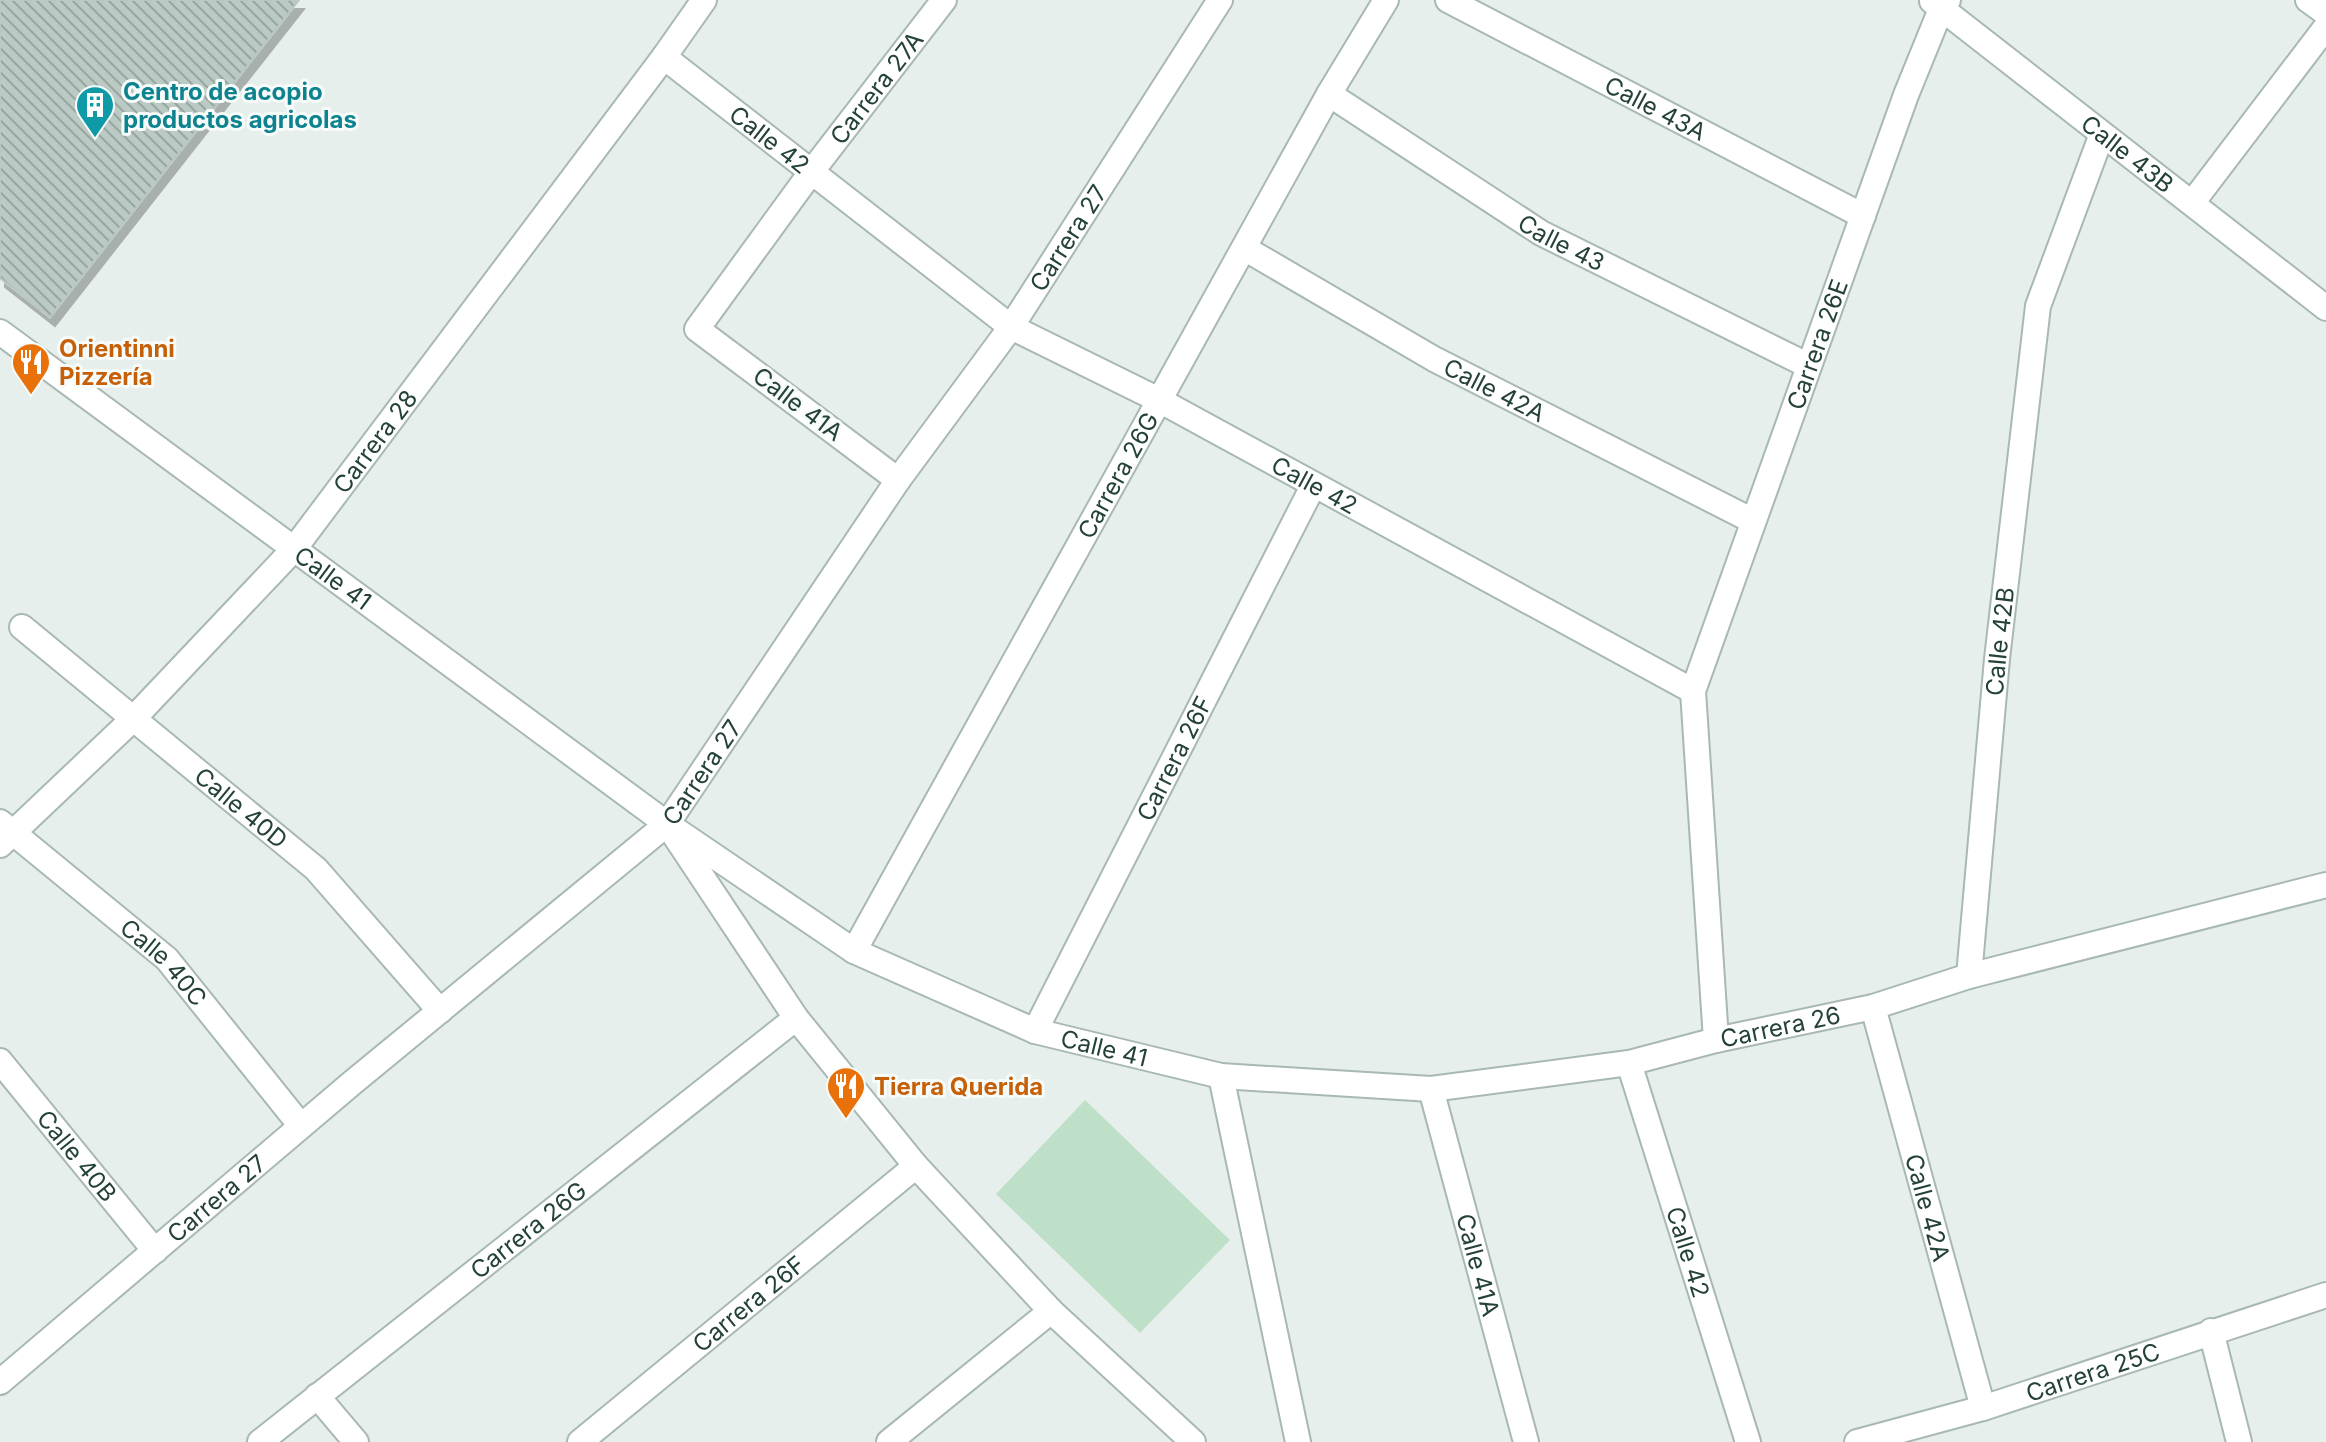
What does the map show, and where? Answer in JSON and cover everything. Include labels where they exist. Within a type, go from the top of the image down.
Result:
[{"type":"street","name":"Carrera 28","points":[[4,833],[133,719],[294,549],[704,0]]},
{"type":"street","name":"Carrera 27A","points":[[697,329],[812,171],[944,0]]},
{"type":"street","name":"Carrera 27","points":[[0,1382],[301,1126],[667,824],[898,480],[1011,327],[1220,0]]},
{"type":"street","name":"Carrera 26G","points":[[854,951],[1329,94],[1386,0]]},
{"type":"street","name":"Calle 43A","points":[[1448,0],[1863,216]]},
{"type":"street","points":[[2308,0],[2326,13]]},
{"type":"street","name":"Carrera 26E","points":[[1693,691],[1940,3]]},
{"type":"street","name":"Calle 43B","points":[[1940,3],[2326,308]]},
{"type":"street","points":[[2192,203],[2326,27]]},
{"type":"street","name":"Calle 42","points":[[664,57],[1011,327],[1159,400],[1693,691]]},
{"type":"street","name":"Calle 43","points":[[1329,94],[1541,233],[1809,366]]},
{"type":"street","name":"Calle 42B","points":[[1969,976],[1997,659],[2038,306],[2102,134]]},
{"type":"street","name":"Calle 42A","points":[[1244,248],[1434,359],[1753,521]]},
{"type":"street","name":"Calle 41A","points":[[697,329],[898,480]]},
{"type":"street","name":"Calle 41","points":[[0,332],[667,824],[854,951],[1035,1031],[1221,1076]]},
{"type":"street","name":"Carrera 26F","points":[[1035,1031],[1313,486]]},
{"type":"street","name":"Calle 40D","points":[[22,627],[316,869],[440,1011]]},
{"type":"street","points":[[1693,691],[1716,1040]]},
{"type":"street","name":"Calle 41","points":[[667,824],[796,1018],[916,1166],[1051,1311],[1193,1442]]},
{"type":"street","name":"Calle 40C","points":[[4,833],[167,959],[301,1126]]},
{"type":"street","name":"Carrera 26","points":[[1221,1076],[1431,1089],[1629,1063],[1716,1040],[1873,1007],[1969,976],[2326,885]]},
{"type":"street","name":"Calle 42A","points":[[1873,1007],[1983,1408]]},
{"type":"street","name":"Carrera 26G","points":[[260,1442],[796,1018]]},
{"type":"street","name":"Calle 40B","points":[[0,1061],[155,1251]]},
{"type":"street","name":"Calle 42","points":[[1629,1063],[1748,1442]]},
{"type":"street","points":[[1221,1076],[1298,1442]]},
{"type":"street","name":"Calle 41A","points":[[1431,1089],[1526,1442]]},
{"type":"street","name":"Carrera 26F","points":[[580,1442],[916,1166]]},
{"type":"street","name":"Carrera 25C","points":[[1857,1442],[1983,1408],[2326,1295]]},
{"type":"street","points":[[889,1442],[1051,1311]]},
{"type":"street","points":[[2211,1331],[2239,1442]]},
{"type":"street","points":[[317,1396],[356,1442]]},
{"type":"green space","points":[[1085,1100],[1230,1240],[1140,1333],[996,1194]]},
{"type":"building","name":"Centro de acopio productos agricolas","points":[[0,0],[299,0],[50,317],[0,278]]},
{"type":"place","name":"Centro de acopio productos agricolas","points":[[95,139]]},
{"type":"place","name":"Orientinni Pizzería","points":[[31,396]]},
{"type":"place","name":"Tierra Querida","points":[[846,1120]]}]
